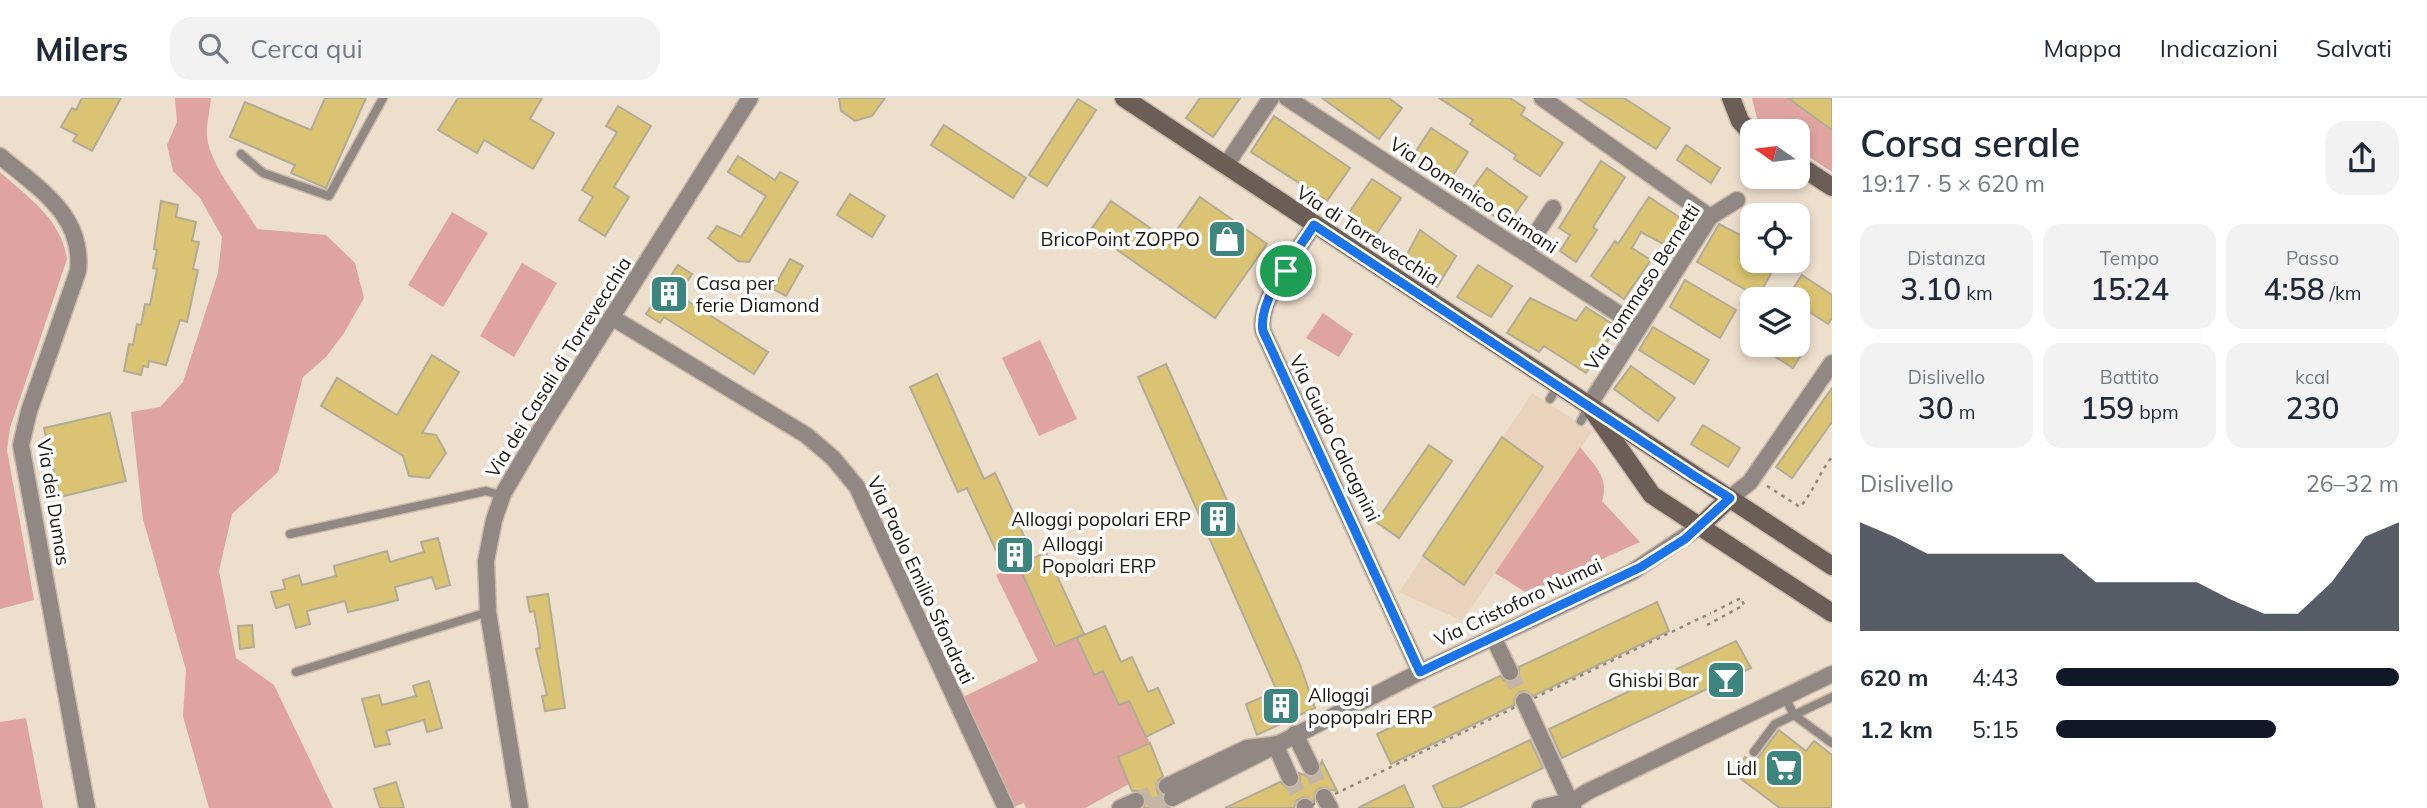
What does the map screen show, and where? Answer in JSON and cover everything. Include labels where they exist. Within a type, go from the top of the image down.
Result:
[{"type":"main road","name":"Via di Torrevecchia","points":[[1124,98],[1314,225],[1554,393],[1730,498],[1832,566]]},
{"type":"main road","points":[[1731,98],[1740,121]]},
{"type":"main road","points":[[1810,173],[1832,187]]},
{"type":"main road","name":"Via di Torrevecchia","points":[[1585,413],[1645,488],[1699,527],[1832,613]]},
{"type":"main road","points":[[1699,527],[1730,498]]},
{"type":"street","name":"Via dei Casali di Torrevecchia","points":[[520,808],[488,612],[487,550],[503,496],[538,433],[750,98]]},
{"type":"street","points":[[1226,165],[1271,98]]},
{"type":"street","name":"Via Domenico Grimani","points":[[1287,98],[1639,327]]},
{"type":"street","points":[[1542,98],[1710,217]]},
{"type":"street","name":"Via dei Dumas","points":[[0,156],[65,214],[75,232],[79,249],[78,271],[29,411],[21,444],[87,808]]},
{"type":"street","name":"Via Tommaso Bernetti","points":[[1585,413],[1710,217],[1737,200]]},
{"type":"street","points":[[1524,252],[1553,208]]},
{"type":"street","name":"Via Guido Calcagnini","points":[[1314,225],[1266,302],[1261,317],[1263,331],[1420,672]]},
{"type":"street","name":"Via Paolo Emilio Sfondrati","points":[[613,318],[806,435],[833,457],[857,487],[1006,808]]},
{"type":"street","points":[[1730,498],[1745,488],[1832,363]]},
{"type":"street","name":"Via Cristoforo Numai","points":[[1169,792],[1259,756],[1275,744],[1420,672],[1632,572],[1699,527]]},
{"type":"street","points":[[1493,637],[1510,671]]},
{"type":"street","points":[[1541,808],[1569,806],[1832,674]]},
{"type":"street","points":[[1524,701],[1569,806]]},
{"type":"street","points":[[1295,734],[1311,767]]},
{"type":"street","points":[[1275,744],[1290,778]]},
{"type":"street","points":[[1120,808],[1136,801]]},
{"type":"lane","points":[[241,154],[263,173],[329,196],[383,98]]},
{"type":"lane","points":[[290,534],[486,491],[503,496]]},
{"type":"lane","points":[[296,673],[488,612]]},
{"type":"lane","points":[[1785,697],[1794,715],[1832,743]]},
{"type":"lane","points":[[1754,752],[1775,724],[1832,697]]},
{"type":"path","points":[[1753,477],[1800,507],[1814,491],[1821,470],[1832,457]]},
{"type":"path","points":[[1315,805],[1741,598],[1744,605],[1707,625]]},
{"type":"shaded area","points":[[175,98],[211,98],[207,132],[209,148],[220,172],[257,229],[326,235],[355,263],[364,298],[344,333],[326,357],[303,377],[278,472],[232,514],[219,571],[236,658],[274,685],[333,808],[209,808],[183,716],[186,670],[143,519],[131,412],[160,407],[183,382],[218,273],[222,237],[200,198],[173,171],[167,145],[177,122]]},
{"type":"shaded area","points":[[1752,98],[1832,98],[1832,172],[1810,158],[1810,119],[1757,119]]},
{"type":"shaded area","points":[[0,172],[51,221],[64,245],[67,259],[10,428],[7,450],[34,600],[0,609]]},
{"type":"shaded area","points":[[452,212],[488,233],[443,307],[408,285]]},
{"type":"shaded area","points":[[522,263],[557,283],[514,357],[480,336]]},
{"type":"shaded area","points":[[1323,313],[1353,334],[1339,357],[1306,338]]},
{"type":"shaded area","points":[[1040,340],[1077,419],[1039,436],[1002,358]]},
{"type":"shaded area","points":[[1532,393],[1592,431],[1462,621],[1399,592]]},
{"type":"shaded area","points":[[1580,447],[1602,479],[1602,501],[1640,542],[1527,593],[1495,573]]},
{"type":"shaded area","points":[[1018,564],[1054,648],[1076,637],[1093,675],[1103,671],[1119,705],[1129,701],[1150,743],[1118,757],[1129,784],[1085,808],[1026,808],[1024,803],[1013,807],[961,698],[1038,661],[996,575]]},
{"type":"shaded area","points":[[26,718],[43,808],[0,808],[0,722]]},
{"type":"building","points":[[82,98],[121,98],[92,151],[73,141],[77,135],[61,127],[72,108],[76,110]]},
{"type":"building","points":[[325,98],[366,98],[326,188],[291,173],[295,165],[230,137],[245,102],[311,130]]},
{"type":"building","points":[[458,98],[542,98],[530,119],[554,133],[533,169],[484,140],[477,153],[438,130]]},
{"type":"building","points":[[839,98],[885,98],[872,116],[855,121],[841,111]]},
{"type":"building","points":[[1200,98],[1240,98],[1213,137],[1186,118]]},
{"type":"building","points":[[1322,98],[1389,98],[1402,108],[1379,139]]},
{"type":"building","points":[[1439,98],[1510,98],[1525,108],[1521,115],[1563,143],[1540,176],[1514,159],[1516,155],[1470,124],[1473,120]]},
{"type":"building","points":[[1577,98],[1624,98],[1670,128],[1656,149]]},
{"type":"building","points":[[1788,98],[1832,98],[1832,130]]},
{"type":"building","points":[[1078,99],[1096,110],[1047,186],[1029,175]]},
{"type":"building","points":[[618,106],[651,126],[614,187],[629,197],[605,236],[579,220],[593,197],[582,190],[617,132],[606,126]]},
{"type":"building","points":[[1274,116],[1350,168],[1327,201],[1251,152]]},
{"type":"building","points":[[944,125],[1026,178],[1013,198],[931,145]]},
{"type":"building","points":[[1431,128],[1468,152],[1450,180],[1413,156]]},
{"type":"building","points":[[1686,145],[1720,168],[1711,183],[1677,160]]},
{"type":"building","points":[[738,156],[775,180],[780,172],[798,182],[749,262],[738,261],[708,238],[717,226],[741,237],[766,196],[728,172]]},
{"type":"building","points":[[1601,161],[1625,177],[1593,227],[1597,230],[1576,262],[1560,251],[1570,235],[1559,228]]},
{"type":"building","points":[[1487,168],[1527,197],[1507,225],[1467,196]]},
{"type":"building","points":[[1372,179],[1401,198],[1375,236],[1346,217]]},
{"type":"building","points":[[850,194],[885,216],[872,237],[837,215]]},
{"type":"building","points":[[1200,197],[1267,244],[1215,318],[1090,231],[1111,201],[1169,241]]},
{"type":"building","points":[[1649,197],[1682,219],[1665,245],[1641,232],[1632,248],[1651,260],[1624,299],[1591,276],[1615,241],[1618,244]]},
{"type":"building","points":[[161,201],[178,205],[176,217],[196,222],[192,241],[199,242],[193,269],[198,270],[187,322],[180,320],[166,365],[149,361],[148,367],[143,366],[141,375],[124,371],[129,344],[133,345],[137,324],[141,325],[145,304],[150,305],[157,269],[153,268],[157,250],[154,249]]},
{"type":"building","points":[[1719,224],[1740,235],[1740,273],[1771,273],[1764,287],[1741,287],[1697,262]]},
{"type":"building","points":[[1420,230],[1456,256],[1437,287],[1402,264]]},
{"type":"building","points":[[790,259],[803,266],[786,296],[773,289]]},
{"type":"building","points":[[678,265],[692,274],[678,295],[768,352],[754,374],[664,317],[660,323],[646,314]]},
{"type":"building","points":[[1478,265],[1512,286],[1491,317],[1457,297]]},
{"type":"building","points":[[1802,275],[1832,295],[1832,318],[1828,324],[1810,312],[1810,287],[1794,287]]},
{"type":"building","points":[[1685,280],[1736,310],[1720,338],[1670,307]]},
{"type":"building","points":[[1530,298],[1576,321],[1586,307],[1617,327],[1586,373],[1544,346],[1539,352],[1507,333]]},
{"type":"building","points":[[1653,327],[1709,360],[1694,384],[1639,350]]},
{"type":"building","points":[[432,355],[459,372],[422,433],[436,435],[446,453],[429,478],[409,476],[403,456],[321,406],[337,378],[397,415]]},
{"type":"building","points":[[1776,357],[1800,357],[1793,368]]},
{"type":"building","name":"Alloggi popolari ERP","points":[[1166,364],[1299,662],[1315,708],[1257,735],[1246,704],[1277,691],[1138,377]]},
{"type":"building","points":[[1631,366],[1675,398],[1658,421],[1614,389]]},
{"type":"building","name":"Alloggi Popolari ERP","points":[[937,374],[984,479],[995,473],[1034,558],[1046,552],[1084,634],[1055,647],[1018,564],[1005,570],[967,488],[958,492],[910,387]]},
{"type":"building","points":[[1832,388],[1832,422],[1792,478],[1776,467]]},
{"type":"building","points":[[110,413],[126,481],[60,497],[44,428]]},
{"type":"building","points":[[1703,425],[1740,448],[1728,467],[1691,444]]},
{"type":"building","points":[[1502,437],[1543,467],[1464,585],[1423,556]]},
{"type":"building","points":[[1429,445],[1452,461],[1399,538],[1376,522]]},
{"type":"building","points":[[438,538],[450,585],[436,589],[432,577],[395,587],[398,600],[348,612],[345,601],[307,611],[310,624],[296,628],[289,604],[276,608],[271,592],[285,589],[283,580],[299,575],[302,585],[336,576],[334,566],[387,551],[390,562],[424,552],[421,542]]},
{"type":"building","points":[[548,594],[565,708],[545,711],[542,696],[547,695],[536,649],[540,648],[538,631],[534,611],[530,612],[527,597]]},
{"type":"building","points":[[1657,602],[1669,631],[1533,696],[1526,691],[1519,692],[1514,699],[1514,705],[1391,764],[1377,734],[1500,676],[1505,681],[1514,682],[1519,677],[1519,667]]},
{"type":"building","points":[[252,625],[254,647],[240,649],[238,626]]},
{"type":"building","points":[[1105,626],[1121,662],[1132,657],[1148,692],[1158,688],[1174,723],[1146,737],[1129,701],[1119,705],[1103,671],[1094,675],[1077,638]]},
{"type":"building","points":[[1736,641],[1751,668],[1562,758],[1549,729]]},
{"type":"building","points":[[429,681],[442,728],[427,732],[424,720],[386,731],[390,744],[375,747],[362,699],[379,695],[382,705],[416,696],[413,686]]},
{"type":"building","name":"Lidl","points":[[1779,730],[1806,751],[1814,741],[1832,755],[1832,808],[1780,808],[1733,773],[1745,757],[1754,763]]},
{"type":"building","points":[[1530,740],[1543,768],[1459,808],[1443,808],[1433,786]]},
{"type":"building","points":[[1150,743],[1163,776],[1158,781],[1157,790],[1163,803],[1170,808],[1144,808],[1145,796],[1138,791],[1132,791],[1118,757]]},
{"type":"building","points":[[1322,761],[1337,791],[1320,788],[1315,792],[1314,802],[1304,797],[1296,801],[1294,808],[1225,808],[1280,782],[1288,788],[1295,787],[1300,780],[1299,773],[1316,776]]},
{"type":"building","points":[[396,782],[404,808],[380,808],[374,789]]},
{"type":"building","points":[[1404,785],[1414,808],[1358,808]]},
{"type":"tunnel","points":[[1510,672],[1524,701]]},
{"type":"tunnel","points":[[1311,767],[1324,797]]},
{"type":"tunnel","points":[[1290,778],[1305,807]]},
{"type":"tunnel","points":[[1136,801],[1167,786]]},
{"type":"tunnel","points":[[1149,808],[1172,798]]},
{"type":"place","name":"BricoPoint ZOPPO","points":[[1227,239]]},
{"type":"place","name":"Casa per ferie Diamond","points":[[669,294]]},
{"type":"place","name":"Alloggi popolari ERP","points":[[1218,519]]},
{"type":"place","name":"Alloggi Popolari ERP","points":[[1015,555]]},
{"type":"place","name":"Ghisbi Bar","points":[[1726,680]]},
{"type":"place","name":"Alloggi popopalri ERP","points":[[1281,706]]},
{"type":"place","name":"Lidl","points":[[1784,768]]},
{"type":"route","points":[[1314,225],[1730,498],[1685,539],[1641,567],[1420,672],[1392,607],[1265,340],[1261,317],[1263,309],[1286,271],[1314,225]]}]
